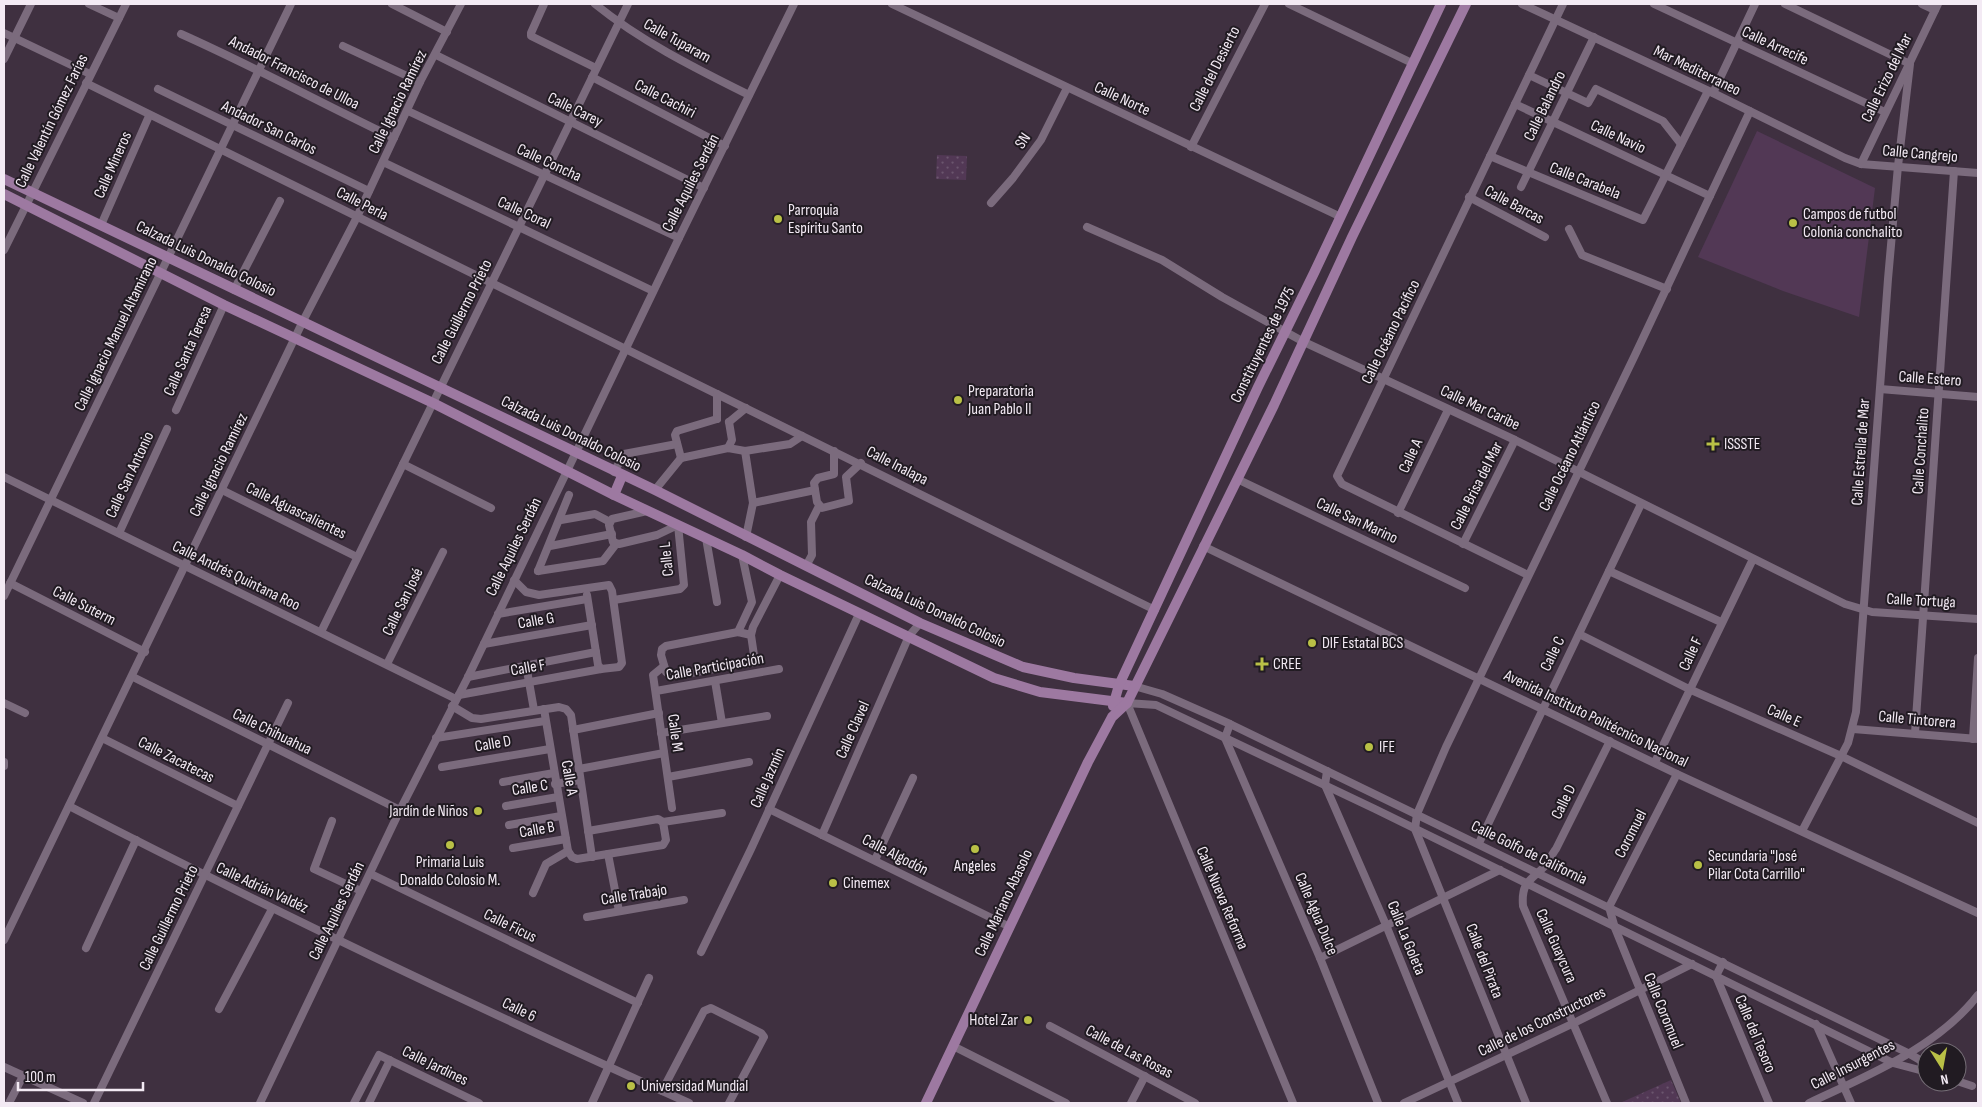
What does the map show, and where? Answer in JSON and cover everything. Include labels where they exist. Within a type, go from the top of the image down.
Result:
[{"type":"main road","name":"Constituyentes de 1975","points":[[1113,701],[1258,387],[1341,217],[1441,4]]},
{"type":"main road","points":[[1112,717],[1127,703],[1203,546],[1238,479],[1352,237],[1466,4]]},
{"type":"main road","name":"Calzada Luis Donaldo Colosio","points":[[4,179],[618,474],[655,490],[920,624],[1022,666],[1074,678],[1134,686]]},
{"type":"main road","name":"Calzada Luis Donaldo Colosio","points":[[4,194],[162,272],[224,305],[296,337],[433,403],[614,495],[994,678],[1017,687],[1040,692],[1127,703]]},
{"type":"main road","points":[[614,495],[618,474]]},
{"type":"main road","points":[[742,555],[746,536]]},
{"type":"main road","points":[[1112,717],[1113,701]]},
{"type":"main road","name":"Calle Mariano Abasolo","points":[[926,1103],[1112,717]]},
{"type":"street","points":[[4,58],[31,4]]},
{"type":"street","points":[[89,4],[119,18]]},
{"type":"street","name":"Calle Valentín Gómez Farías","points":[[4,250],[126,4]]},
{"type":"street","name":"Calle Ignacio Manuel Altamirano","points":[[4,596],[291,4]]},
{"type":"street","points":[[392,4],[447,32]]},
{"type":"street","name":"Calle Ignacio Ramírez","points":[[4,940],[303,322],[384,162],[420,82],[436,56],[461,4]]},
{"type":"street","points":[[544,4],[531,36],[596,68]]},
{"type":"street","name":"Calle Tuparam","points":[[595,4],[619,23],[686,63],[749,95]]},
{"type":"street","name":"Calle Guillermo Prieto","points":[[321,632],[628,4]]},
{"type":"street","name":"Calle Aquiles Serdán","points":[[260,1103],[400,810],[468,677],[653,291],[794,4]]},
{"type":"street","name":"Calle Norte","points":[[892,4],[1341,217]]},
{"type":"street","name":"Calle del Desierto","points":[[1191,147],[1264,4]]},
{"type":"street","points":[[1289,4],[1412,63]]},
{"type":"street","name":"Mar Mediterraneo","points":[[1522,4],[1860,164]]},
{"type":"street","name":"Calle Océano Pacífico","points":[[1528,575],[1342,484],[1337,476],[1563,4]]},
{"type":"street","name":"Calle Arrecife","points":[[1654,4],[1885,112]]},
{"type":"street","points":[[1665,175],[1736,43],[1754,4]]},
{"type":"street","points":[[1785,4],[1910,64]]},
{"type":"street","points":[[1922,4],[1936,7]]},
{"type":"street","name":"Calle Erizo del Mar","points":[[1860,164],[1936,7]]},
{"type":"street","points":[[4,33],[90,74]]},
{"type":"street","name":"Andador Francisco de Ulloa","points":[[181,34],[260,70],[329,108],[394,138]]},
{"type":"street","name":"Calle Balandro","points":[[1521,188],[1594,37]]},
{"type":"street","points":[[343,46],[420,82]]},
{"type":"street","name":"Calle Carey","points":[[436,56],[704,188]]},
{"type":"street","name":"Calle Estrella de Mar","points":[[1802,832],[1841,756],[1853,728],[1898,166],[1910,64]]},
{"type":"street","points":[[1529,75],[1588,103],[1596,89],[1663,121],[1681,144]]},
{"type":"street","name":"Calle Cachiri","points":[[592,77],[725,146]]},
{"type":"street","name":"Calle Perla","points":[[86,83],[220,151],[626,349]]},
{"type":"street","name":"SN","points":[[991,203],[1013,178],[1041,140],[1067,88]]},
{"type":"street","name":"Andador San Carlos","points":[[158,89],[368,191]]},
{"type":"street","name":"Calle Navio","points":[[1515,104],[1710,196]]},
{"type":"street","name":"Calle Concha","points":[[408,111],[679,238]]},
{"type":"street","name":"Calle Océano Atlántico","points":[[1415,829],[1417,814],[1478,678],[1579,473],[1750,111]]},
{"type":"street","name":"Calle Mineros","points":[[101,225],[149,116]]},
{"type":"street","name":"Calle Carabela","points":[[1490,156],[1642,220],[1665,175]]},
{"type":"street","name":"Calle Coral","points":[[384,162],[653,291]]},
{"type":"street","name":"Calle Cangrejo","points":[[1860,164],[1978,173]]},
{"type":"street","name":"Calle Conchalito","points":[[1915,733],[1954,171]]},
{"type":"street","name":"Calle Barcas","points":[[1470,197],[1545,237]]},
{"type":"street","points":[[234,290],[280,201]]},
{"type":"street","name":"Calle Mar Caribe","points":[[1087,227],[1162,260],[1222,297],[1304,342],[1384,377],[1844,604],[1863,610]]},
{"type":"street","points":[[1569,229],[1582,254],[1666,289]]},
{"type":"street","name":"Calle Santa Teresa","points":[[176,410],[224,305]]},
{"type":"street","name":"Calle Inalapa","points":[[626,349],[1155,610]]},
{"type":"street","name":"Calle Estero","points":[[1880,389],[1978,397]]},
{"type":"street","points":[[717,394],[717,419]]},
{"type":"street","points":[[729,422],[746,408]]},
{"type":"street","name":"Calle A","points":[[1398,513],[1448,410]]},
{"type":"street","points":[[682,458],[675,435],[676,431],[717,419],[729,422]]},
{"type":"street","points":[[728,448],[732,440],[729,422]]},
{"type":"street","name":"Calle San Antonio","points":[[119,533],[167,429]]},
{"type":"street","points":[[655,490],[682,458],[728,448],[745,451],[790,444],[802,436]]},
{"type":"street","name":"Calle Brisa del Mar","points":[[1463,544],[1515,440]]},
{"type":"street","points":[[618,474],[624,454],[677,444]]},
{"type":"street","points":[[745,451],[753,503],[746,536]]},
{"type":"street","points":[[834,451],[834,474]]},
{"type":"street","points":[[403,464],[491,508]]},
{"type":"street","points":[[846,477],[861,464]]},
{"type":"street","points":[[806,566],[812,555],[811,522],[819,506],[815,490],[816,480],[834,474],[846,477]]},
{"type":"street","name":"Calle Andrés Quintana Roo","points":[[4,477],[185,567],[388,664],[456,700],[472,718],[559,707],[566,709],[571,715],[573,730]]},
{"type":"street","points":[[819,506],[830,506],[848,501],[846,477]]},
{"type":"street","name":"Calle San Marino","points":[[1238,479],[1465,588]]},
{"type":"street","name":"Calle Aguascalientes","points":[[222,490],[357,557]]},
{"type":"street","points":[[753,503],[815,490]]},
{"type":"street","points":[[569,495],[561,520],[538,571],[603,560],[616,544],[656,535],[678,525]]},
{"type":"street","name":"Calle C","points":[[1479,844],[1542,708],[1641,504]]},
{"type":"street","points":[[561,520],[595,514],[610,522],[647,511]]},
{"type":"street","points":[[610,522],[616,544]]},
{"type":"street","name":"Calle L","points":[[614,600],[680,589],[684,585],[678,525]]},
{"type":"street","points":[[550,546],[612,534]]},
{"type":"street","points":[[706,538],[717,602]]},
{"type":"street","name":"Avenida Instituto Politécnico Nacional","points":[[1203,546],[1678,774],[1978,913]]},
{"type":"street","name":"Calle San José","points":[[388,664],[442,552]]},
{"type":"street","points":[[738,632],[752,602],[742,555]]},
{"type":"street","name":"Calle F","points":[[1655,762],[1753,559]]},
{"type":"street","points":[[1609,571],[1721,622]]},
{"type":"street","points":[[751,635],[738,632],[666,646],[662,649],[664,666],[669,675],[755,662],[751,635],[780,575]]},
{"type":"street","points":[[514,580],[526,592],[539,595],[609,585],[614,600]]},
{"type":"street","name":"Calle Suterm","points":[[10,583],[145,652]]},
{"type":"street","points":[[585,588],[598,665],[601,669]]},
{"type":"street","points":[[498,614],[587,598]]},
{"type":"street","name":"Calle F","points":[[456,700],[529,682],[601,669],[619,668],[622,663],[614,600]]},
{"type":"street","name":"Calle Tortuga","points":[[1863,610],[1978,619]]},
{"type":"street","name":"Calle Jazmín","points":[[700,952],[769,809],[859,614]]},
{"type":"street","name":"Calle Clavel","points":[[822,835],[909,636],[920,624]]},
{"type":"street","name":"Calle G","points":[[484,644],[592,625]]},
{"type":"street","name":"Calle E","points":[[1579,634],[1689,690],[1841,756],[1978,823]]},
{"type":"street","points":[[468,677],[596,652]]},
{"type":"street","points":[[1976,739],[1978,658]]},
{"type":"street","points":[[526,666],[534,710]]},
{"type":"street","name":"Calle M","points":[[664,666],[653,675],[672,808]]},
{"type":"street","name":"Calle Participación","points":[[656,691],[779,670]]},
{"type":"street","name":"Calle Chihuahua","points":[[133,676],[267,745],[400,810]]},
{"type":"street","points":[[715,681],[722,723]]},
{"type":"street","name":"Calle Golfo de California","points":[[1134,686],[1162,694],[1327,770],[1917,1058]]},
{"type":"street","points":[[4,703],[25,713]]},
{"type":"street","name":"Calle Guillermo Prieto","points":[[94,1103],[288,703]]},
{"type":"street","name":"Calle Golfo de California","points":[[1127,703],[1156,705],[1500,870],[1893,1063],[1917,1069]]},
{"type":"street","name":"Calle Nueva Reforma","points":[[1127,703],[1293,1103]]},
{"type":"street","name":"Calle A","points":[[544,709],[555,784],[568,851]]},
{"type":"street","points":[[592,857],[573,730],[659,713]]},
{"type":"street","points":[[661,733],[767,716]]},
{"type":"street","points":[[436,738],[545,721]]},
{"type":"street","points":[[1225,738],[1230,724]]},
{"type":"street","name":"Calle Tintorera","points":[[1853,728],[1976,739]]},
{"type":"street","name":"Calle Zacatecas","points":[[102,738],[238,806]]},
{"type":"street","name":"Calle Agua Dulce","points":[[1225,738],[1320,958],[1378,1103]]},
{"type":"street","name":"Calle D","points":[[1526,883],[1556,849],[1610,740]]},
{"type":"street","name":"Calle D","points":[[442,767],[550,749]]},
{"type":"street","points":[[579,769],[664,753]]},
{"type":"street","points":[[668,777],[749,762]]},
{"type":"street","points":[[1325,785],[1327,770]]},
{"type":"street","points":[[502,782],[554,773]]},
{"type":"street","name":"Coromuel","points":[[1609,907],[1678,774]]},
{"type":"street","points":[[875,860],[914,778]]},
{"type":"street","points":[[555,784],[580,780]]},
{"type":"street","name":"Calle La Goleta","points":[[1325,785],[1386,924],[1458,1103]]},
{"type":"street","name":"Calle C","points":[[506,806],[558,797]]},
{"type":"street","name":"Calle Adrián Valdéz","points":[[68,806],[205,876],[339,938]]},
{"type":"street","name":"Calle Algodón","points":[[769,809],[1010,927]]},
{"type":"street","points":[[588,831],[658,819],[663,822],[722,813]]},
{"type":"street","points":[[510,825],[562,816]]},
{"type":"street","points":[[332,821],[314,869],[362,891]]},
{"type":"street","points":[[533,893],[546,864],[568,851],[572,857],[577,859],[665,844],[663,822]]},
{"type":"street","name":"Calle del Pirata","points":[[1415,829],[1526,1103]]},
{"type":"street","name":"Calle B","points":[[513,848],[566,839]]},
{"type":"street","points":[[86,948],[136,840]]},
{"type":"street","points":[[608,854],[619,911]]},
{"type":"street","points":[[1320,958],[1386,924],[1500,870]]},
{"type":"street","name":"Calle Ficus","points":[[371,874],[638,1003]]},
{"type":"street","name":"Calle Guaycura","points":[[1526,883],[1522,894],[1523,906],[1607,1103]]},
{"type":"street","name":"Calle Trabajo","points":[[587,917],[684,900]]},
{"type":"street","name":"Calle Coromuel","points":[[1609,907],[1615,928],[1686,1103]]},
{"type":"street","points":[[219,1010],[272,908]]},
{"type":"street","name":"Calle 6","points":[[339,938],[608,1068],[690,1103]]},
{"type":"street","points":[[1716,976],[1723,962]]},
{"type":"street","name":"Calle de los Constructores","points":[[1404,1103],[1448,1081],[1506,1056],[1574,1023],[1639,988],[1692,964]]},
{"type":"street","name":"Calle del Tesoro","points":[[1716,976],[1769,1103]]},
{"type":"street","points":[[592,1103],[649,978]]},
{"type":"street","name":"Calle Insurgentes","points":[[1809,1103],[1893,1063],[1943,1030],[1978,995]]},
{"type":"street","points":[[662,1091],[704,1011],[711,1008],[762,1033],[764,1037],[729,1103]]},
{"type":"street","points":[[1816,1024],[1851,1103]]},
{"type":"street","name":"Calle de Las Rosas","points":[[1050,1026],[1196,1103]]},
{"type":"street","points":[[953,1046],[1066,1103]]},
{"type":"street","name":"Calle Jardines","points":[[354,1103],[379,1055],[479,1103]]},
{"type":"street","points":[[370,1103],[390,1060]]},
{"type":"street","points":[[4,1067],[83,1103]]},
{"type":"street","points":[[9,1103],[23,1076]]},
{"type":"street","points":[[1131,1103],[1145,1076]]},
{"type":"street","points":[[1967,1084],[1972,1086]]},
{"type":"shaded area","name":"Campos de futbol Colonia conchalito","points":[[1757,131],[1875,188],[1859,317],[1783,291],[1698,257]]},
{"type":"shaded area","points":[[937,155],[967,156],[966,180],[936,179]]},
{"type":"shaded area","points":[[1671,1080],[1681,1103],[1620,1103]]},
{"type":"place","name":"Parroquia Espíritu Santo","points":[[778,219]]},
{"type":"place","name":"Campos de futbol Colonia conchalito","points":[[1793,223]]},
{"type":"place","name":"Preparatoria Juan Pablo II","points":[[958,400]]},
{"type":"place","name":"ISSSTE","points":[[1713,444]]},
{"type":"place","name":"DIF Estatal BCS","points":[[1312,643]]},
{"type":"place","name":"CREE","points":[[1262,664]]},
{"type":"place","name":"IFE","points":[[1369,747]]},
{"type":"place","name":"Jardín de Niños","points":[[478,811]]},
{"type":"place","name":"Primaria Luis Donaldo Colosio M.","points":[[450,845]]},
{"type":"place","name":"Angeles","points":[[975,849]]},
{"type":"place","name":"Secundaria \"José Pilar Cota Carrillo\"","points":[[1698,865]]},
{"type":"place","name":"Cinemex","points":[[833,883]]},
{"type":"place","name":"Hotel Zar","points":[[1028,1020]]},
{"type":"place","name":"Universidad Mundial","points":[[631,1086]]}]
